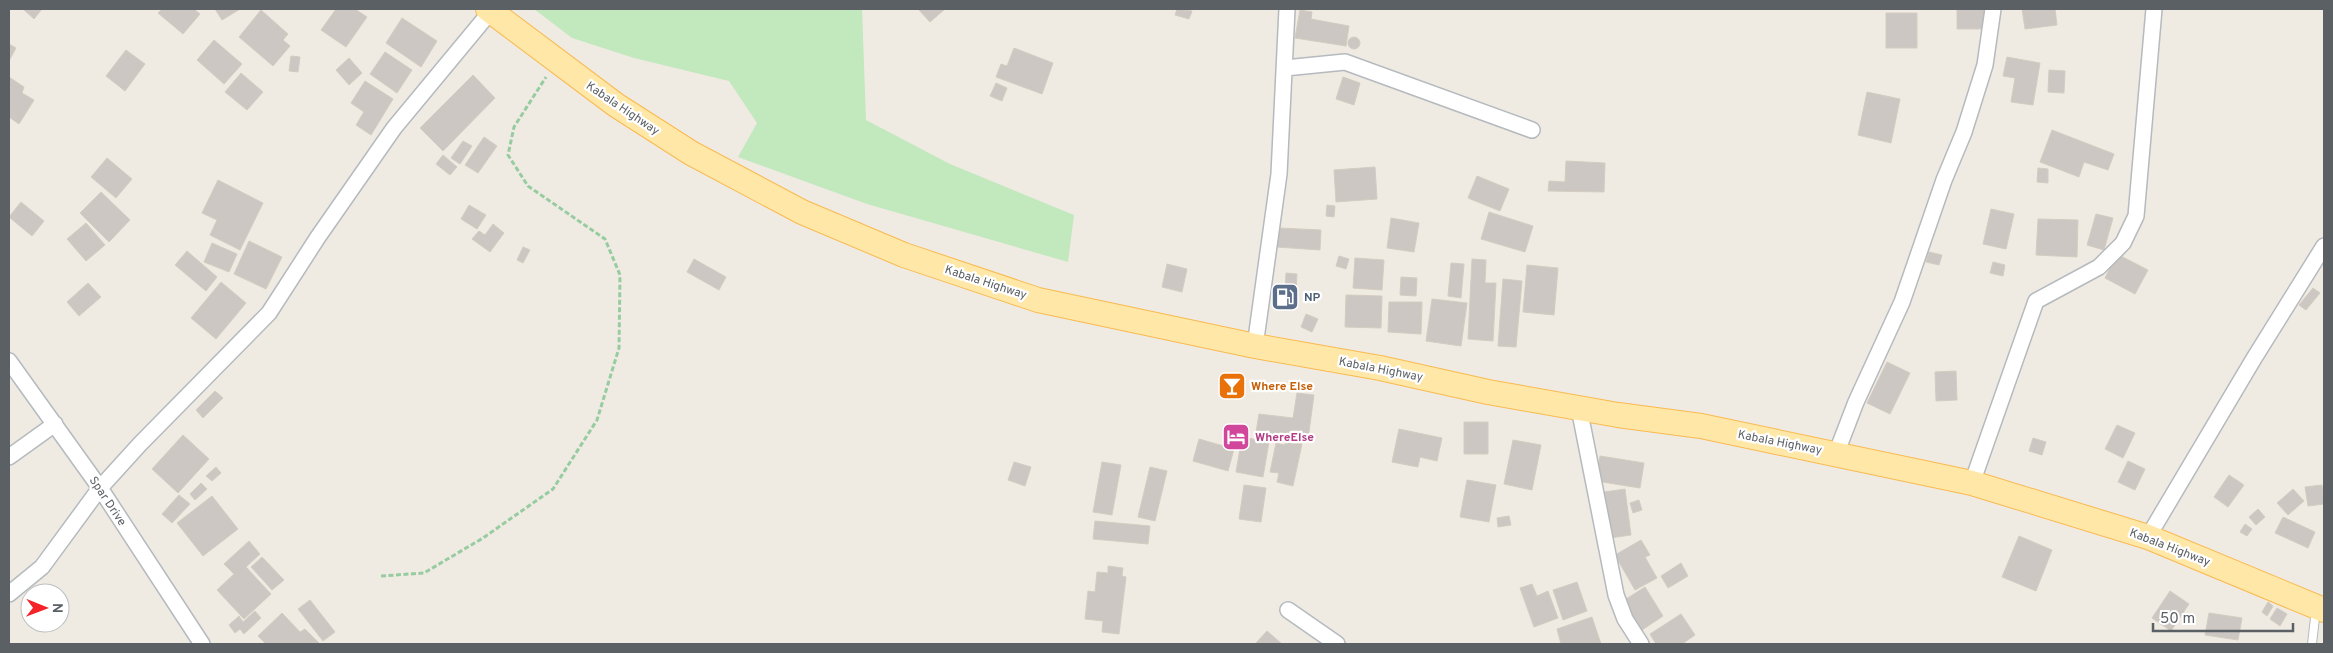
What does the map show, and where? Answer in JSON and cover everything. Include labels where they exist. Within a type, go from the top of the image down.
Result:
[{"type":"main road","name":"Kabala Highway","points":[[490,10],[616,105],[691,153],[802,212],[904,255],[1038,300],[1255,346],[1380,368],[1488,392],[1579,408],[1702,426],[1972,482],[2148,537],[2320,609]]},
{"type":"street","points":[[1255,346],[1279,174],[1287,9]]},
{"type":"street","points":[[1836,454],[1856,402],[1902,302],[1944,180],[1964,132],[1985,65],[1993,9]]},
{"type":"street","points":[[1972,482],[2036,301],[2100,267],[2123,243],[2136,216],[2154,9]]},
{"type":"street","points":[[9,594],[42,567],[100,488],[140,444],[269,312],[318,237],[394,128],[490,10]]},
{"type":"street","points":[[1285,68],[1345,62],[1532,130]]},
{"type":"street","points":[[2148,537],[2253,360],[2324,246]]},
{"type":"street","name":"Spar Drive","points":[[9,361],[100,488],[202,644]]},
{"type":"street","points":[[1579,408],[1616,595],[1625,619],[1641,644]]},
{"type":"street","points":[[9,457],[54,424]]},
{"type":"street","points":[[1288,610],[1338,644]]},
{"type":"lane","points":[[2312,644],[2320,609]]},
{"type":"path","points":[[381,576],[424,573],[483,538],[553,489],[597,420],[619,348],[620,275],[605,239],[528,186],[508,155],[514,127],[556,61]]},
{"type":"green space","points":[[534,9],[862,9],[866,120],[950,164],[1074,215],[1068,262],[867,204],[738,157],[757,123],[729,81],[634,58],[572,38]]},
{"type":"building","points":[[23,9],[42,9],[34,19]]},
{"type":"building","points":[[162,9],[194,9],[200,14],[183,34],[158,13]]},
{"type":"building","points":[[215,9],[240,9],[222,20]]},
{"type":"building","points":[[336,9],[355,9],[367,17],[346,47],[321,30]]},
{"type":"building","points":[[918,9],[945,9],[930,22]]},
{"type":"building","points":[[1177,9],[1192,11],[1189,19],[1175,15]]},
{"type":"building","points":[[1957,9],[1985,9],[1985,29],[1957,29]]},
{"type":"building","points":[[2022,9],[2055,9],[2057,25],[2025,29]]},
{"type":"building","points":[[261,10],[288,34],[283,40],[290,46],[273,66],[239,37]]},
{"type":"building","points":[[1300,10],[1312,12],[1311,19],[1349,26],[1346,46],[1295,38]]},
{"type":"building","points":[[1886,13],[1917,13],[1917,48],[1886,48]]},
{"type":"building","points":[[402,18],[437,41],[421,67],[386,43]]},
{"type":"building","points":[[1352,37],[1356,37],[1360,43],[1356,49],[1352,49],[1348,45],[1348,41]]},
{"type":"building","points":[[214,40],[242,64],[224,84],[197,60]]},
{"type":"building","points":[[9,44],[16,48],[9,61]]},
{"type":"building","points":[[1014,48],[1053,63],[1042,94],[996,77],[1001,64],[1007,66]]},
{"type":"building","points":[[126,50],[145,64],[125,91],[106,76]]},
{"type":"building","points":[[385,52],[412,70],[397,93],[370,74]]},
{"type":"building","points":[[291,56],[300,57],[298,72],[289,71]]},
{"type":"building","points":[[2007,57],[2040,63],[2033,105],[2011,102],[2015,78],[2003,76]]},
{"type":"building","points":[[349,58],[362,73],[349,85],[336,70]]},
{"type":"building","points":[[2049,70],[2065,71],[2064,93],[2048,92]]},
{"type":"building","points":[[241,73],[263,92],[247,110],[225,92]]},
{"type":"building","points":[[473,75],[495,98],[443,151],[420,128]]},
{"type":"building","points":[[9,77],[24,87],[22,93],[34,100],[19,124],[9,117]]},
{"type":"building","points":[[1343,77],[1360,83],[1354,105],[1336,99]]},
{"type":"building","points":[[365,81],[393,99],[371,135],[356,125],[364,112],[351,103]]},
{"type":"building","points":[[996,83],[1007,88],[1002,101],[990,96]]},
{"type":"building","points":[[1867,92],[1900,99],[1891,143],[1858,135]]},
{"type":"building","points":[[2052,130],[2114,154],[2108,170],[2084,162],[2079,177],[2040,162]]},
{"type":"building","points":[[484,137],[497,146],[478,173],[465,165]]},
{"type":"building","points":[[463,141],[472,146],[460,164],[451,158]]},
{"type":"building","points":[[443,155],[457,167],[450,175],[436,164]]},
{"type":"building","points":[[107,158],[132,179],[116,198],[91,177]]},
{"type":"building","points":[[1566,161],[1605,163],[1604,192],[1548,191],[1549,181],[1565,182]]},
{"type":"building","points":[[1375,167],[1377,199],[1336,202],[1334,170]]},
{"type":"building","points":[[2038,168],[2048,169],[2048,183],[2037,182]]},
{"type":"building","points":[[1477,176],[1509,189],[1500,211],[1468,198]]},
{"type":"building","points":[[218,180],[263,203],[240,250],[210,235],[217,220],[202,213]]},
{"type":"building","points":[[101,192],[130,220],[109,242],[80,213]]},
{"type":"building","points":[[21,202],[44,221],[32,236],[9,217]]},
{"type":"building","points":[[469,205],[486,215],[477,229],[461,219]]},
{"type":"building","points":[[1327,205],[1335,206],[1334,217],[1326,216]]},
{"type":"building","points":[[1991,209],[2014,214],[2006,249],[1983,244]]},
{"type":"building","points":[[1489,212],[1533,226],[1525,252],[1481,239]]},
{"type":"building","points":[[2096,214],[2113,218],[2104,250],[2087,245]]},
{"type":"building","points":[[1391,218],[1419,223],[1414,252],[1387,248]]},
{"type":"building","points":[[2038,219],[2078,220],[2077,257],[2036,255]]},
{"type":"building","points":[[86,223],[105,245],[86,261],[67,239]]},
{"type":"building","points":[[493,224],[504,233],[490,252],[472,239],[479,231],[485,235]]},
{"type":"building","points":[[1279,228],[1321,230],[1320,250],[1277,247]]},
{"type":"building","points":[[249,241],[282,257],[266,289],[234,274]]},
{"type":"building","points":[[212,243],[237,254],[229,272],[204,262]]},
{"type":"building","points":[[523,247],[530,250],[523,263],[517,260]]},
{"type":"building","points":[[187,251],[217,277],[206,291],[175,265]]},
{"type":"building","points":[[1929,252],[1942,255],[1939,265],[1926,262]]},
{"type":"building","points":[[2117,254],[2148,270],[2135,294],[2105,278]]},
{"type":"building","points":[[1339,256],[1349,259],[1346,269],[1336,266]]},
{"type":"building","points":[[1355,258],[1384,260],[1382,290],[1353,288]]},
{"type":"building","points":[[694,259],[726,277],[719,290],[687,272]]},
{"type":"building","points":[[1472,259],[1486,260],[1485,283],[1496,283],[1493,341],[1468,339]]},
{"type":"building","points":[[1993,262],[2005,265],[2003,276],[1990,273]]},
{"type":"building","points":[[1451,263],[1464,264],[1461,298],[1448,296]]},
{"type":"building","points":[[1167,264],[1187,269],[1182,292],[1162,287]]},
{"type":"building","points":[[1527,265],[1558,268],[1554,315],[1523,312]]},
{"type":"building","points":[[1286,273],[1297,274],[1296,292],[1285,291]]},
{"type":"building","points":[[1401,277],[1417,278],[1416,296],[1400,295]]},
{"type":"building","points":[[1503,279],[1522,281],[1516,347],[1498,346]]},
{"type":"building","points":[[221,282],[246,303],[216,339],[191,318]]},
{"type":"building","points":[[88,283],[101,297],[79,316],[67,302]]},
{"type":"building","points":[[2313,288],[2320,293],[2306,310],[2299,305]]},
{"type":"building","points":[[1346,295],[1382,296],[1381,328],[1345,327]]},
{"type":"building","points":[[1432,299],[1467,303],[1461,346],[1426,341]]},
{"type":"building","points":[[1389,302],[1422,302],[1421,334],[1388,332]]},
{"type":"building","points":[[1306,314],[1318,319],[1312,332],[1301,327]]},
{"type":"building","points":[[1887,362],[1910,373],[1890,414],[1867,403]]},
{"type":"building","points":[[1956,371],[1957,400],[1936,401],[1935,372]]},
{"type":"building","points":[[215,391],[223,398],[203,418],[196,410]]},
{"type":"building","points":[[1297,393],[1314,395],[1308,439],[1256,432],[1259,414],[1293,418]]},
{"type":"building","points":[[1464,422],[1488,422],[1488,454],[1464,454]]},
{"type":"building","points":[[2117,425],[2135,433],[2123,458],[2105,449]]},
{"type":"building","points":[[1399,429],[1442,438],[1437,461],[1420,457],[1418,467],[1392,462]]},
{"type":"building","points":[[183,435],[209,459],[178,493],[152,469]]},
{"type":"building","points":[[1242,437],[1269,442],[1263,477],[1236,472]]},
{"type":"building","points":[[2033,438],[2046,442],[2042,455],[2029,451]]},
{"type":"building","points":[[1199,439],[1234,449],[1228,471],[1193,461]]},
{"type":"building","points":[[1513,440],[1541,445],[1532,490],[1504,484]]},
{"type":"building","points":[[1286,441],[1302,444],[1293,486],[1277,482],[1279,473],[1270,472],[1276,443],[1285,445]]},
{"type":"building","points":[[1600,456],[1644,463],[1640,488],[1596,481]]},
{"type":"building","points":[[2128,461],[2145,469],[2135,490],[2118,482]]},
{"type":"building","points":[[1014,462],[1031,467],[1025,486],[1008,480]]},
{"type":"building","points":[[1102,462],[1121,465],[1112,515],[1093,512]]},
{"type":"building","points":[[216,467],[221,473],[212,481],[206,476]]},
{"type":"building","points":[[1150,467],[1167,471],[1155,521],[1138,517]]},
{"type":"building","points":[[2229,475],[2244,485],[2228,507],[2214,497]]},
{"type":"building","points":[[1467,480],[1496,485],[1489,522],[1460,517]]},
{"type":"building","points":[[201,483],[207,489],[195,500],[190,494]]},
{"type":"building","points":[[1244,485],[1266,488],[1261,522],[1239,519]]},
{"type":"building","points":[[2322,485],[2324,504],[2308,506],[2305,487]]},
{"type":"building","points":[[1625,489],[1631,535],[1610,538],[1604,492]]},
{"type":"building","points":[[2293,489],[2304,501],[2288,515],[2277,503]]},
{"type":"building","points":[[179,495],[190,504],[172,523],[162,514]]},
{"type":"building","points":[[212,496],[238,529],[203,556],[177,523]]},
{"type":"building","points":[[1639,500],[1642,510],[1633,513],[1630,503]]},
{"type":"building","points":[[2258,509],[2265,517],[2256,525],[2249,517]]},
{"type":"building","points":[[1509,516],[1511,525],[1498,527],[1497,518]]},
{"type":"building","points":[[2283,517],[2315,532],[2308,548],[2275,533]]},
{"type":"building","points":[[1095,521],[1150,526],[1148,544],[1093,539]]},
{"type":"building","points":[[2245,524],[2252,529],[2247,536],[2240,532]]},
{"type":"building","points":[[2019,536],[2052,550],[2036,591],[2002,577]]},
{"type":"building","points":[[1641,540],[1650,555],[1645,557],[1657,578],[1635,590],[1615,555]]},
{"type":"building","points":[[249,541],[260,554],[246,567],[271,594],[244,619],[217,590],[234,574],[224,564]]},
{"type":"building","points":[[262,557],[284,580],[272,590],[251,567]]},
{"type":"building","points":[[1681,563],[1688,576],[1668,588],[1661,576]]},
{"type":"building","points":[[1108,566],[1123,568],[1122,576],[1126,577],[1119,634],[1102,632],[1103,621],[1085,619],[1088,591],[1095,592],[1097,572],[1108,573]]},
{"type":"building","points":[[1577,582],[1587,611],[1563,620],[1553,590]]},
{"type":"building","points":[[1532,584],[1537,596],[1548,591],[1558,618],[1534,627],[1520,588]]},
{"type":"building","points":[[1645,587],[1663,616],[1642,630],[1623,601]]},
{"type":"building","points":[[2170,591],[2189,604],[2171,631],[2152,618]]},
{"type":"building","points":[[310,600],[335,632],[323,641],[298,609]]},
{"type":"building","points":[[2268,602],[2273,606],[2267,616],[2262,612]]},
{"type":"building","points":[[2277,608],[2287,614],[2280,626],[2270,619]]},
{"type":"building","points":[[255,611],[261,618],[244,634],[240,629],[235,633],[229,625],[239,616],[243,622]]},
{"type":"building","points":[[282,613],[300,632],[305,629],[319,643],[266,644],[258,636]]},
{"type":"building","points":[[2209,613],[2242,618],[2238,640],[2205,635]]},
{"type":"building","points":[[1681,614],[1695,635],[1682,644],[1656,644],[1650,634]]},
{"type":"building","points":[[1592,617],[1601,644],[1561,644],[1557,629]]},
{"type":"building","points":[[1267,631],[1282,644],[1255,644]]},
{"type":"place","name":"NP","points":[[1285,297]]},
{"type":"place","name":"Where Else","points":[[1232,386]]},
{"type":"place","name":"WhereElse","points":[[1236,437]]}]
